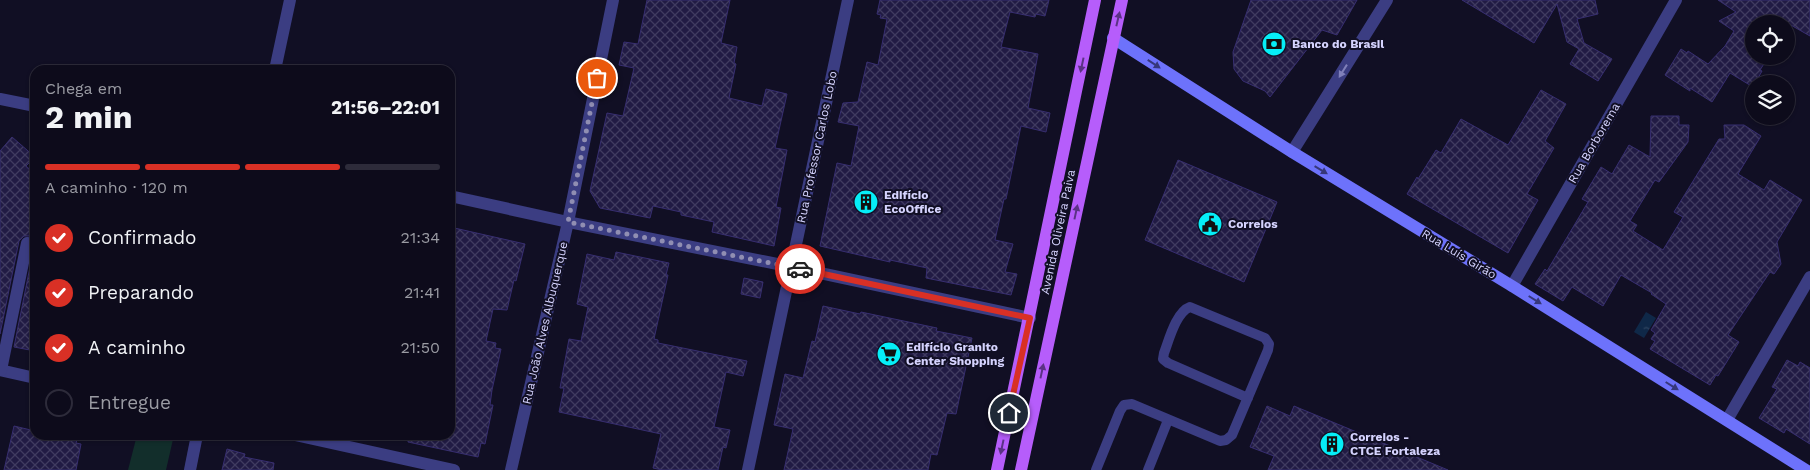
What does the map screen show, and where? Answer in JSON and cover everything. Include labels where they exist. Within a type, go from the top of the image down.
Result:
[{"type":"main road","name":"Avenida Oliveira Paiva","points":[[997,470],[1095,0]]},
{"type":"main road","name":"Avenida Oliveira Paiva","points":[[1021,470],[1122,0]]},
{"type":"street","points":[[276,65],[290,0]]},
{"type":"street","name":"Rua João Alves Albuquerque","points":[[511,470],[568,222],[613,0]]},
{"type":"street","name":"Rua Professor Carlos Lobo","points":[[748,470],[848,0]]},
{"type":"street","points":[[1292,152],[1387,0]]},
{"type":"street","name":"Rua Borborema","points":[[1512,286],[1676,0]]},
{"type":"street","name":"Rua Luís Girão","points":[[1113,38],[1292,152],[1512,286],[1806,470]]},
{"type":"street","points":[[0,99],[30,105]]},
{"type":"street","points":[[455,197],[1030,318]]},
{"type":"street","points":[[27,243],[0,370],[30,377]]},
{"type":"street","points":[[1727,420],[1810,277]]},
{"type":"street","points":[[190,470],[197,440]]},
{"type":"street","points":[[318,440],[454,470]]},
{"type":"lane","points":[[1096,470],[1124,405],[1132,404],[1220,441],[1226,440],[1232,435],[1248,398],[1268,350],[1268,344],[1265,338],[1190,308],[1185,309],[1180,315],[1164,353],[1164,359],[1168,363],[1248,398]]},
{"type":"lane","points":[[1148,470],[1168,420]]},
{"type":"green space","points":[[136,440],[173,440],[166,470],[128,470]]},
{"type":"water","points":[[1646,312],[1656,318],[1644,338],[1634,332]]},
{"type":"building","points":[[647,0],[730,0],[721,43],[737,47],[734,63],[736,64],[729,98],[762,106],[766,89],[787,94],[775,148],[787,150],[776,207],[781,208],[774,246],[712,232],[714,222],[681,215],[681,212],[653,206],[650,218],[600,208],[590,191],[607,113],[623,116],[634,68],[619,65],[624,42],[638,44]]},
{"type":"building","points":[[880,0],[1049,0],[1045,16],[1036,14],[1035,17],[1010,12],[1001,47],[1038,54],[1028,108],[1050,113],[1046,132],[1021,126],[1006,199],[1004,199],[995,240],[1013,244],[1005,272],[1017,274],[1011,295],[926,278],[927,268],[890,260],[890,262],[820,246],[837,163],[851,166],[859,126],[838,122],[843,103],[858,102],[867,62],[878,65],[887,19],[880,18],[881,15],[877,14]]},
{"type":"building","name":"Banco do Brasil","points":[[1251,0],[1357,0],[1337,35],[1322,30],[1270,97],[1265,91],[1243,81],[1234,69],[1233,52]]},
{"type":"building","points":[[1462,0],[1595,0],[1598,14],[1577,19],[1584,43],[1612,59],[1598,81],[1570,64],[1579,49],[1567,42],[1557,4],[1534,43]]},
{"type":"building","points":[[1718,0],[1810,0],[1810,36],[1795,27],[1795,15],[1745,15],[1745,65],[1763,65],[1760,70],[1762,71],[1760,75],[1745,75],[1745,82],[1730,73],[1712,102],[1665,75],[1681,49],[1687,53],[1688,51],[1708,64],[1725,46],[1734,31],[1719,21],[1736,12]]},
{"type":"building","points":[[1541,90],[1566,104],[1545,141],[1554,148],[1527,194],[1538,200],[1508,253],[1407,194],[1436,150],[1441,153],[1461,119],[1508,145]]},
{"type":"building","points":[[1651,116],[1679,116],[1679,125],[1689,125],[1688,142],[1659,182],[1655,180],[1630,221],[1637,225],[1633,231],[1663,250],[1683,217],[1674,212],[1719,139],[1725,139],[1724,125],[1744,125],[1761,136],[1738,174],[1764,190],[1770,180],[1802,200],[1777,242],[1781,264],[1774,274],[1770,272],[1728,335],[1739,342],[1718,376],[1716,375],[1710,385],[1650,349],[1655,341],[1651,339],[1655,333],[1651,330],[1666,304],[1652,293],[1621,275],[1603,306],[1572,287],[1563,301],[1535,284],[1545,269],[1547,271],[1588,202],[1582,199],[1601,167],[1612,174],[1629,145],[1650,157]]},
{"type":"building","points":[[12,137],[30,153],[30,162],[26,166],[30,170],[30,236],[24,236],[19,241],[0,334],[0,151]]},
{"type":"building","name":"Correios","points":[[1178,160],[1277,202],[1244,282],[1145,240]]},
{"type":"building","points":[[455,228],[525,244],[507,310],[493,309],[486,341],[496,343],[495,348],[501,349],[492,390],[490,405],[493,405],[485,444],[481,443],[478,457],[408,442],[408,440],[455,440]]},
{"type":"building","points":[[616,252],[669,263],[654,339],[658,340],[658,343],[747,361],[743,376],[726,372],[714,427],[730,430],[726,448],[723,447],[718,470],[662,470],[653,468],[661,434],[559,412],[564,388],[560,388],[569,339],[581,341],[588,307],[577,304],[587,254],[614,260]]},
{"type":"building","points":[[30,267],[30,350],[14,347]]},
{"type":"building","points":[[744,278],[763,282],[760,298],[741,294]]},
{"type":"building","points":[[823,306],[937,328],[936,331],[972,338],[956,414],[947,413],[937,455],[931,454],[928,470],[784,470],[793,429],[774,425],[785,374],[803,378],[812,341],[815,342]]},
{"type":"building","points":[[1787,360],[1798,366],[1800,362],[1810,368],[1810,444],[1786,429],[1784,433],[1759,418],[1777,389],[1772,387]]},
{"type":"building","name":"Correios - CTCE Fortaleza","points":[[1267,406],[1290,416],[1294,406],[1448,470],[1268,470],[1274,456],[1250,447]]},
{"type":"building","points":[[14,426],[30,430],[30,440],[77,440],[76,443],[81,444],[76,470],[4,470]]},
{"type":"building","points":[[227,449],[245,454],[244,457],[274,463],[273,470],[222,470]]},
{"type":"way so far","points":[[597,78],[568,222],[800,269]]},
{"type":"place","name":"Banco do Brasil","points":[[1274,44]]},
{"type":"place","name":"Edifício EcoOffice","points":[[866,202]]},
{"type":"place","name":"Correios","points":[[1210,224]]},
{"type":"place","name":"Edifício Granito Center Shopping","points":[[889,354]]},
{"type":"place","name":"Correios - CTCE Fortaleza","points":[[1332,444]]},
{"type":"route","points":[[800,269],[1030,318],[1009,413]]}]
